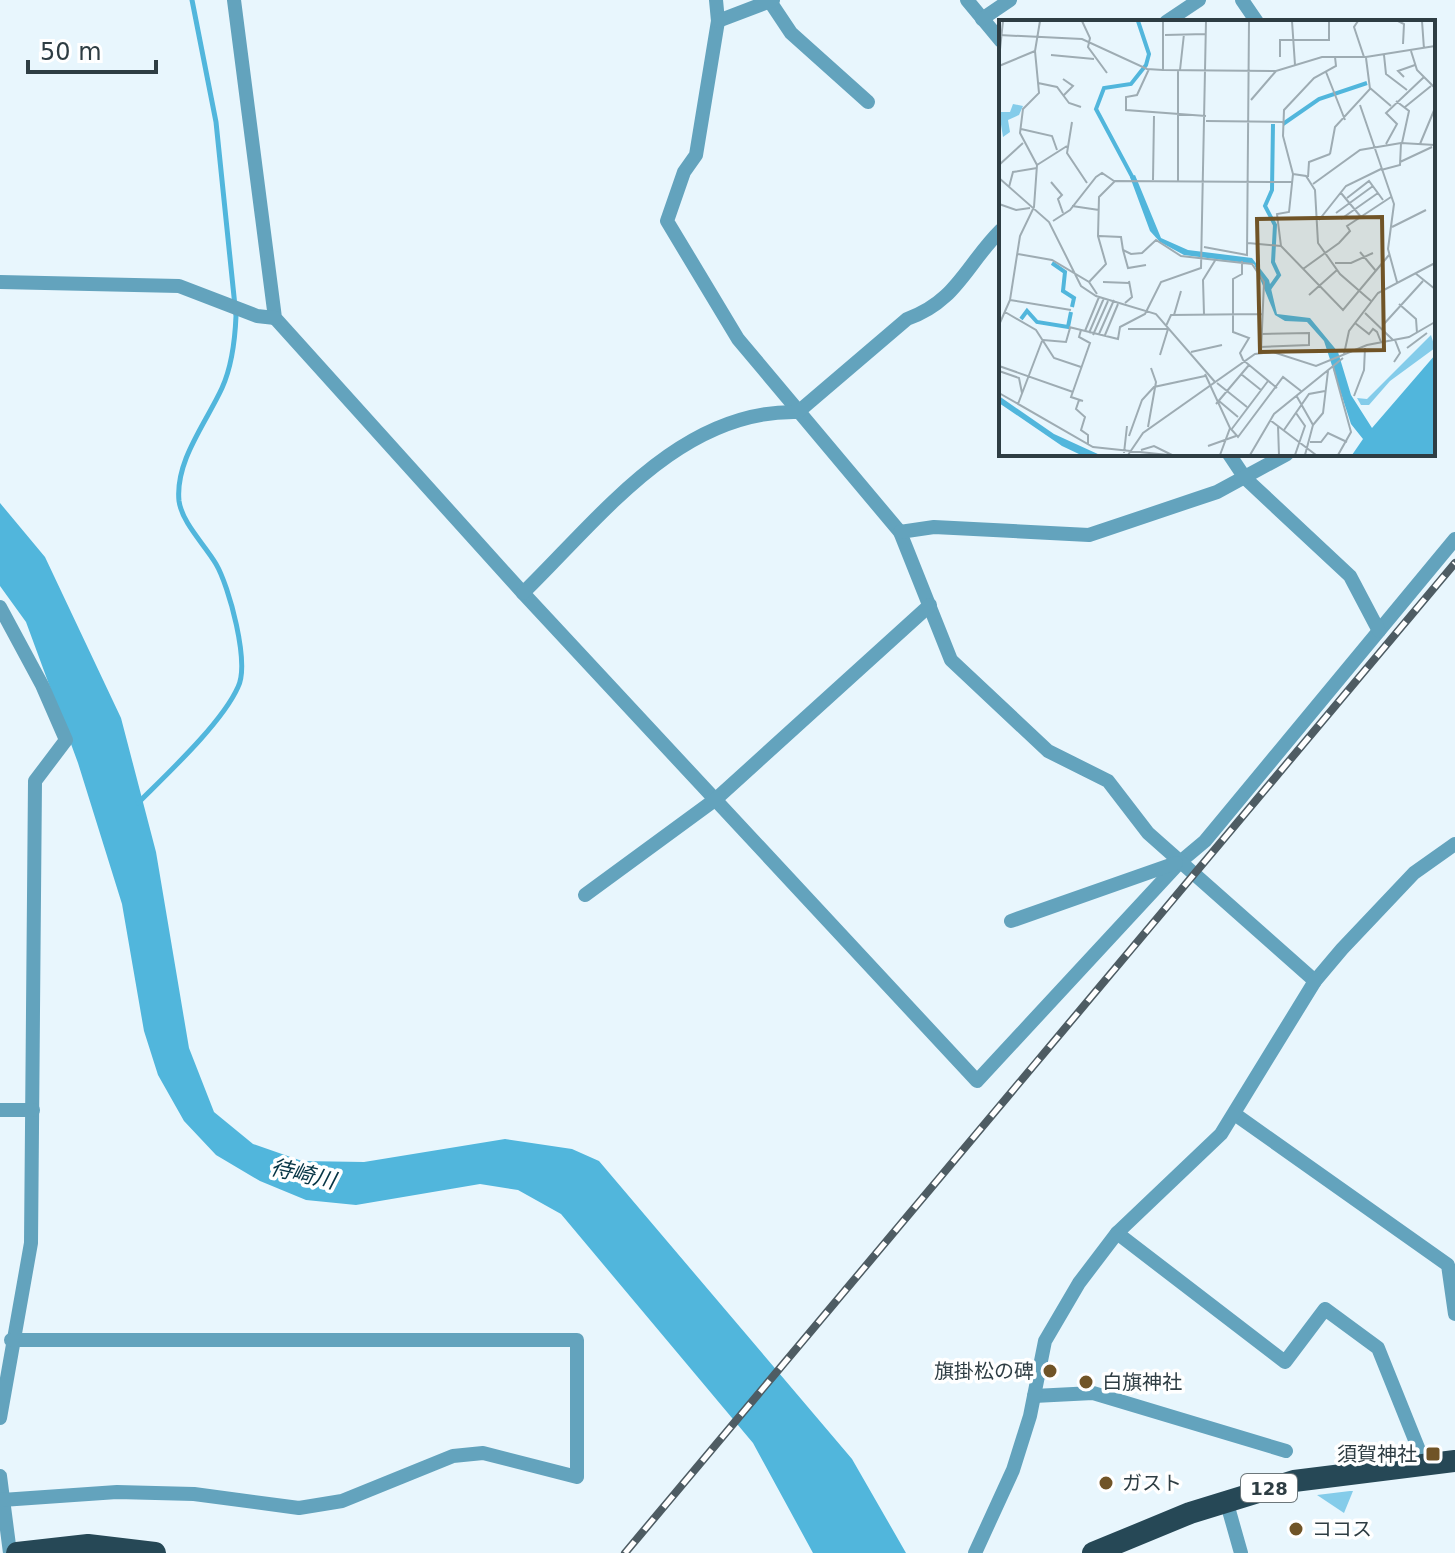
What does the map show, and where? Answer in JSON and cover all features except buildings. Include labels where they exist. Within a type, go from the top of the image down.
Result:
[{"type":"highway","name":"128","points":[[1093,1553],[1226,1500],[1329,1475],[1455,1461]]},
{"type":"highway","points":[[17,1553],[88,1545],[155,1553]]},
{"type":"street","points":[[234,0],[275,318],[523,593],[977,1081],[1180,862],[1205,841],[1455,539]]},
{"type":"street","points":[[716,0],[718,21],[696,155],[684,172],[667,221],[738,339],[900,532],[951,660],[1048,751],[1108,781],[1148,833],[1315,981]]},
{"type":"street","points":[[967,0],[999,39]]},
{"type":"street","points":[[982,19],[1010,0]]},
{"type":"street","points":[[1169,20],[1199,0]]},
{"type":"street","points":[[1242,0],[1256,20]]},
{"type":"street","points":[[718,21],[772,1],[791,33],[868,102]]},
{"type":"street","points":[[523,593],[663,457],[708,431],[768,412],[798,412],[907,319],[929,311],[947,298],[979,253],[999,232]]},
{"type":"street","points":[[0,282],[179,286],[257,316],[275,318]]},
{"type":"street","points":[[1230,456],[1245,478],[1350,576],[1379,631]]},
{"type":"street","points":[[900,532],[934,527],[1089,535],[1187,504],[1245,478],[1284,456]]},
{"type":"street","points":[[585,895],[716,799],[930,605]]},
{"type":"street","points":[[0,607],[42,685],[66,740],[35,781],[31,1243],[11,1340],[0,1418]]},
{"type":"street","points":[[975,1553],[1013,1470],[1034,1396],[1041,1354],[1051,1329],[1079,1283],[1117,1233],[1207,1150],[1236,1115],[1315,981],[1394,892],[1425,863],[1455,844]]},
{"type":"street","points":[[1011,921],[1180,862]]},
{"type":"street","points":[[0,1110],[33,1110]]},
{"type":"street","points":[[1236,1115],[1452,1262],[1455,1314]]},
{"type":"street","points":[[1117,1233],[1285,1362],[1325,1309],[1368,1340],[1381,1354],[1425,1465]]},
{"type":"street","points":[[2,1500],[117,1492],[194,1494],[299,1508],[342,1501],[453,1456],[483,1453],[577,1477],[577,1340],[11,1340]]},
{"type":"street","points":[[1034,1396],[1093,1393],[1286,1451]]},
{"type":"street","points":[[0,1476],[10,1553]]},
{"type":"street","points":[[1226,1500],[1241,1553]]},
{"type":"shaded area","points":[[1350,1491],[1353,1491],[1344,1513],[1317,1495]]},
{"type":"water","name":"待崎川","points":[[0,503],[45,557],[121,718],[156,852],[189,1048],[214,1112],[253,1144],[302,1161],[364,1162],[505,1139],[572,1149],[599,1161],[852,1459],[906,1553],[813,1553],[753,1443],[561,1214],[518,1190],[480,1184],[356,1205],[306,1200],[260,1181],[216,1155],[184,1121],[158,1075],[144,1031],[122,904],[78,763],[26,622],[0,586]]},
{"type":"waterway","points":[[138,803],[220,716],[238,687],[241,676],[240,643],[227,589],[216,564],[184,517],[179,501],[179,486],[187,457],[228,371],[236,316],[216,122],[192,0]]},
{"type":"railway","points":[[625,1553],[1455,563]]},
{"type":"place","name":"旗掛松の碑","points":[[1050,1371]]},
{"type":"place","name":"白旗神社","points":[[1086,1382]]},
{"type":"place","name":"須賀神社","points":[[1433,1454]]},
{"type":"place","name":"ガスト","points":[[1106,1483]]},
{"type":"place","name":"ココス","points":[[1296,1529]]}]
